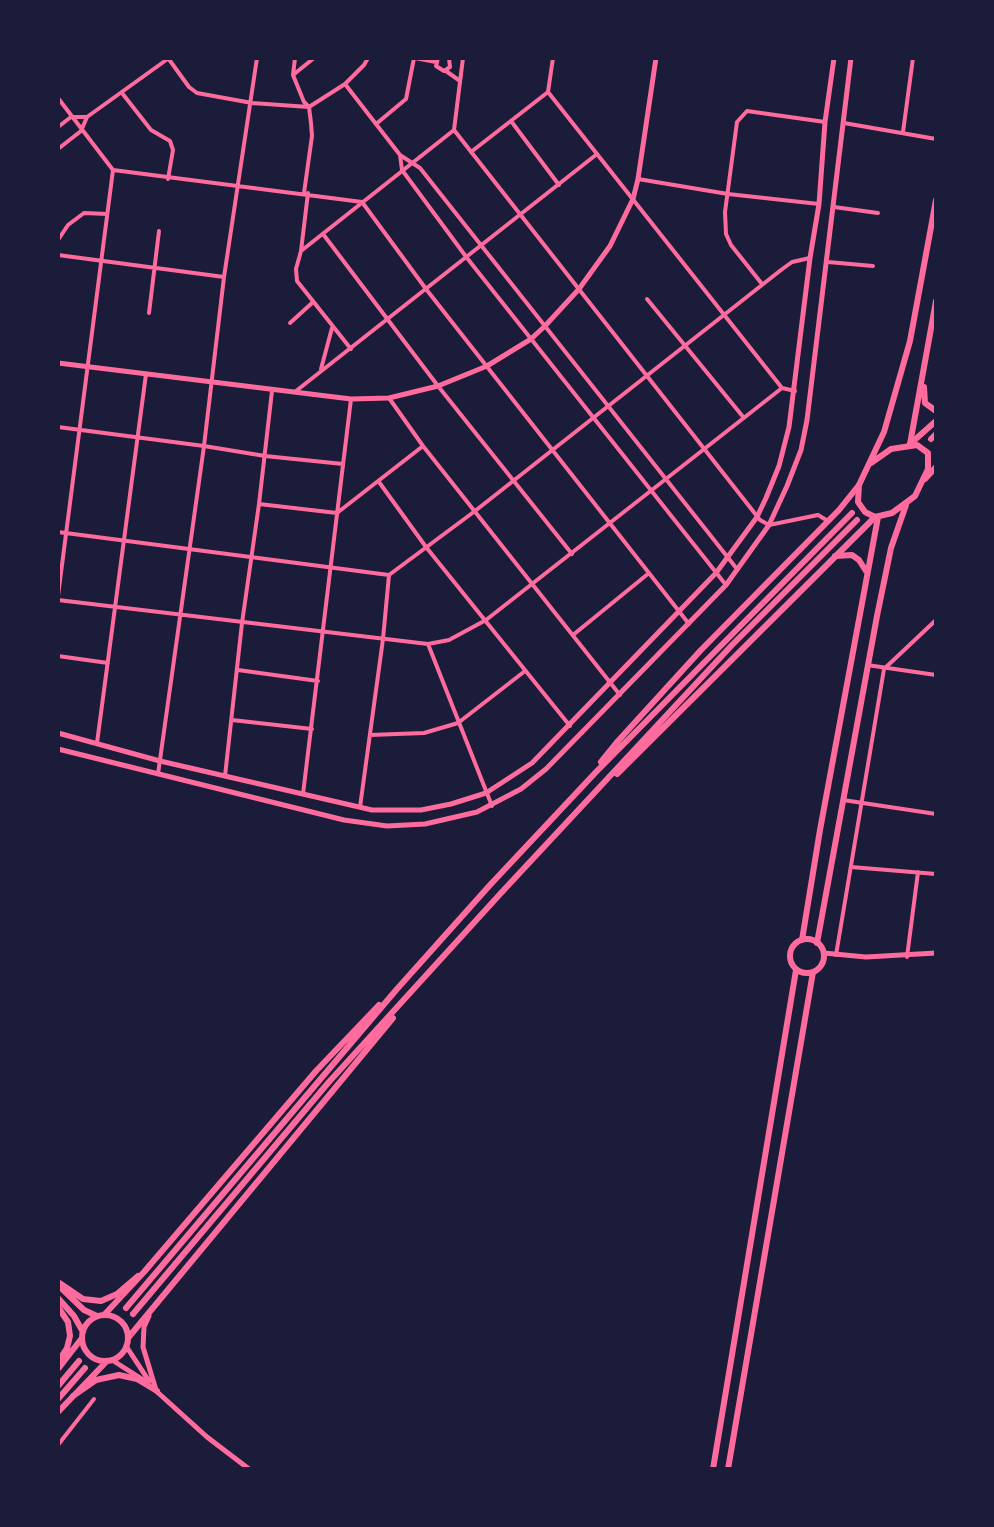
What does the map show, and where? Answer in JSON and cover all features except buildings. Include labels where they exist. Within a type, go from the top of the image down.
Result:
[{"type":"main road","points":[[596,772],[609,750],[859,485],[888,421],[910,341],[936,200]]},
{"type":"main road","points":[[910,444],[936,301]]},
{"type":"main road","points":[[922,375],[925,403],[936,411]]},
{"type":"main road","points":[[910,444],[936,421]]},
{"type":"main road","points":[[871,463],[891,449],[917,445],[928,453],[925,479]]},
{"type":"main road","points":[[817,943],[891,548],[906,505],[936,467]]},
{"type":"main road","points":[[859,485],[858,502],[865,512],[876,517]]},
{"type":"main road","points":[[604,784],[635,757],[876,517],[906,505]]},
{"type":"main road","points":[[126,1308],[397,989],[596,772],[852,513]]},
{"type":"main road","points":[[802,940],[876,517]]},
{"type":"main road","points":[[133,1314],[251,1173],[406,998],[732,645],[857,520]]},
{"type":"main road","points":[[835,556],[854,556],[866,571]]},
{"type":"main road","points":[[713,1469],[796,970],[790,955],[794,945],[802,940],[817,943],[824,953],[822,965],[807,974],[796,970]]},
{"type":"main road","points":[[728,1469],[813,972]]},
{"type":"main road","points":[[58,1369],[88,1322],[100,1316],[144,1272],[316,1071],[362,1021],[397,989]]},
{"type":"main road","points":[[58,1412],[110,1360],[119,1356],[163,1293],[381,1034],[406,998]]},
{"type":"main road","points":[[58,1284],[83,1299],[101,1301],[117,1294],[144,1272]]},
{"type":"main road","points":[[58,1284],[84,1310],[121,1322],[127,1342]]},
{"type":"main road","points":[[58,1298],[74,1316],[87,1354],[96,1360],[110,1360]]},
{"type":"main road","points":[[58,1307],[68,1322],[70,1336],[58,1362]]},
{"type":"main road","points":[[58,1386],[79,1361]]},
{"type":"main road","points":[[58,1399],[85,1368]]},
{"type":"main road","points":[[73,1396],[96,1380],[119,1375],[137,1379],[157,1391]]},
{"type":"street","points":[[58,149],[81,131],[87,117],[168,58],[197,93],[252,103],[309,107],[345,84],[368,58]]},
{"type":"street","points":[[158,774],[204,446],[224,277],[257,58]]},
{"type":"street","points":[[295,58],[293,75],[299,93],[309,107],[312,136],[297,281],[351,349]]},
{"type":"street","points":[[293,75],[314,58]]},
{"type":"street","points":[[376,124],[406,99],[413,58],[437,60],[439,70],[461,81]]},
{"type":"street","points":[[446,71],[451,64],[449,58]]},
{"type":"street","points":[[301,251],[454,130],[463,58]]},
{"type":"street","points":[[471,152],[548,92],[553,58]]},
{"type":"street","points":[[58,363],[351,399],[389,398],[438,386],[487,366],[531,339],[545,326],[579,289],[610,246],[633,199],[638,179],[656,58]]},
{"type":"street","points":[[58,733],[160,761],[360,808],[421,810],[451,804],[486,793],[532,763],[716,573],[757,517],[784,449],[795,391],[834,58]]},
{"type":"street","points":[[58,749],[344,820],[380,826],[438,822],[492,806],[546,769],[726,585],[769,525],[801,450],[828,262],[851,58]]},
{"type":"street","points":[[903,132],[913,58]]},
{"type":"street","points":[[345,84],[400,155],[414,161],[738,570]]},
{"type":"street","points":[[548,92],[782,388],[795,391]]},
{"type":"street","points":[[122,93],[151,130],[170,141],[173,150],[168,179]]},
{"type":"street","points":[[58,98],[113,170],[362,202],[426,289],[689,624]]},
{"type":"street","points":[[762,284],[726,234],[737,122],[744,113],[825,122]]},
{"type":"street","points":[[58,127],[71,117],[87,117]]},
{"type":"street","points":[[511,121],[559,185]]},
{"type":"street","points":[[843,123],[936,139]]},
{"type":"street","points":[[454,130],[757,517],[769,525],[818,515],[828,521]]},
{"type":"street","points":[[294,393],[597,154]]},
{"type":"street","points":[[400,155],[402,170],[467,258],[726,585]]},
{"type":"street","points":[[113,170],[58,598],[179,616],[428,644],[455,638],[486,620],[782,388]]},
{"type":"street","points":[[638,179],[728,194],[819,204]]},
{"type":"street","points":[[834,207],[878,213]]},
{"type":"street","points":[[58,240],[68,225],[84,213],[107,214]]},
{"type":"street","points":[[149,313],[159,231]]},
{"type":"street","points":[[323,234],[438,386],[572,554]]},
{"type":"street","points":[[58,255],[224,277]]},
{"type":"street","points":[[58,532],[389,575],[475,511],[762,284],[792,262],[810,258]]},
{"type":"street","points":[[828,262],[873,266]]},
{"type":"street","points":[[647,299],[744,418]]},
{"type":"street","points":[[290,323],[312,303]]},
{"type":"street","points":[[321,372],[332,327]]},
{"type":"street","points":[[97,743],[146,374]]},
{"type":"street","points":[[225,776],[272,391]]},
{"type":"street","points":[[389,398],[423,446],[620,695]]},
{"type":"street","points":[[303,794],[351,399]]},
{"type":"street","points":[[58,427],[343,464]]},
{"type":"street","points":[[259,504],[337,513],[423,446]]},
{"type":"street","points":[[379,482],[426,547],[570,726]]},
{"type":"street","points":[[573,635],[649,573]]},
{"type":"street","points":[[360,808],[389,575]]},
{"type":"street","points":[[836,955],[884,669],[936,620]]},
{"type":"street","points":[[428,644],[492,806]]},
{"type":"street","points":[[58,656],[108,663]]},
{"type":"street","points":[[867,665],[936,675]]},
{"type":"street","points":[[238,670],[318,681]]},
{"type":"street","points":[[370,735],[424,733],[458,723],[525,671]]},
{"type":"street","points":[[232,720],[312,729]]},
{"type":"street","points":[[843,800],[936,814]]},
{"type":"street","points":[[850,867],[936,874]]},
{"type":"street","points":[[907,957],[918,872]]},
{"type":"street","points":[[824,953],[907,957],[936,953]]},
{"type":"street","points":[[157,1391],[143,1347],[143,1333],[146,1321],[163,1293]]},
{"type":"street","points":[[127,1342],[157,1391]]},
{"type":"street","points":[[110,1360],[142,1378],[207,1437],[249,1469]]},
{"type":"street","points":[[58,1445],[94,1399]]}]
